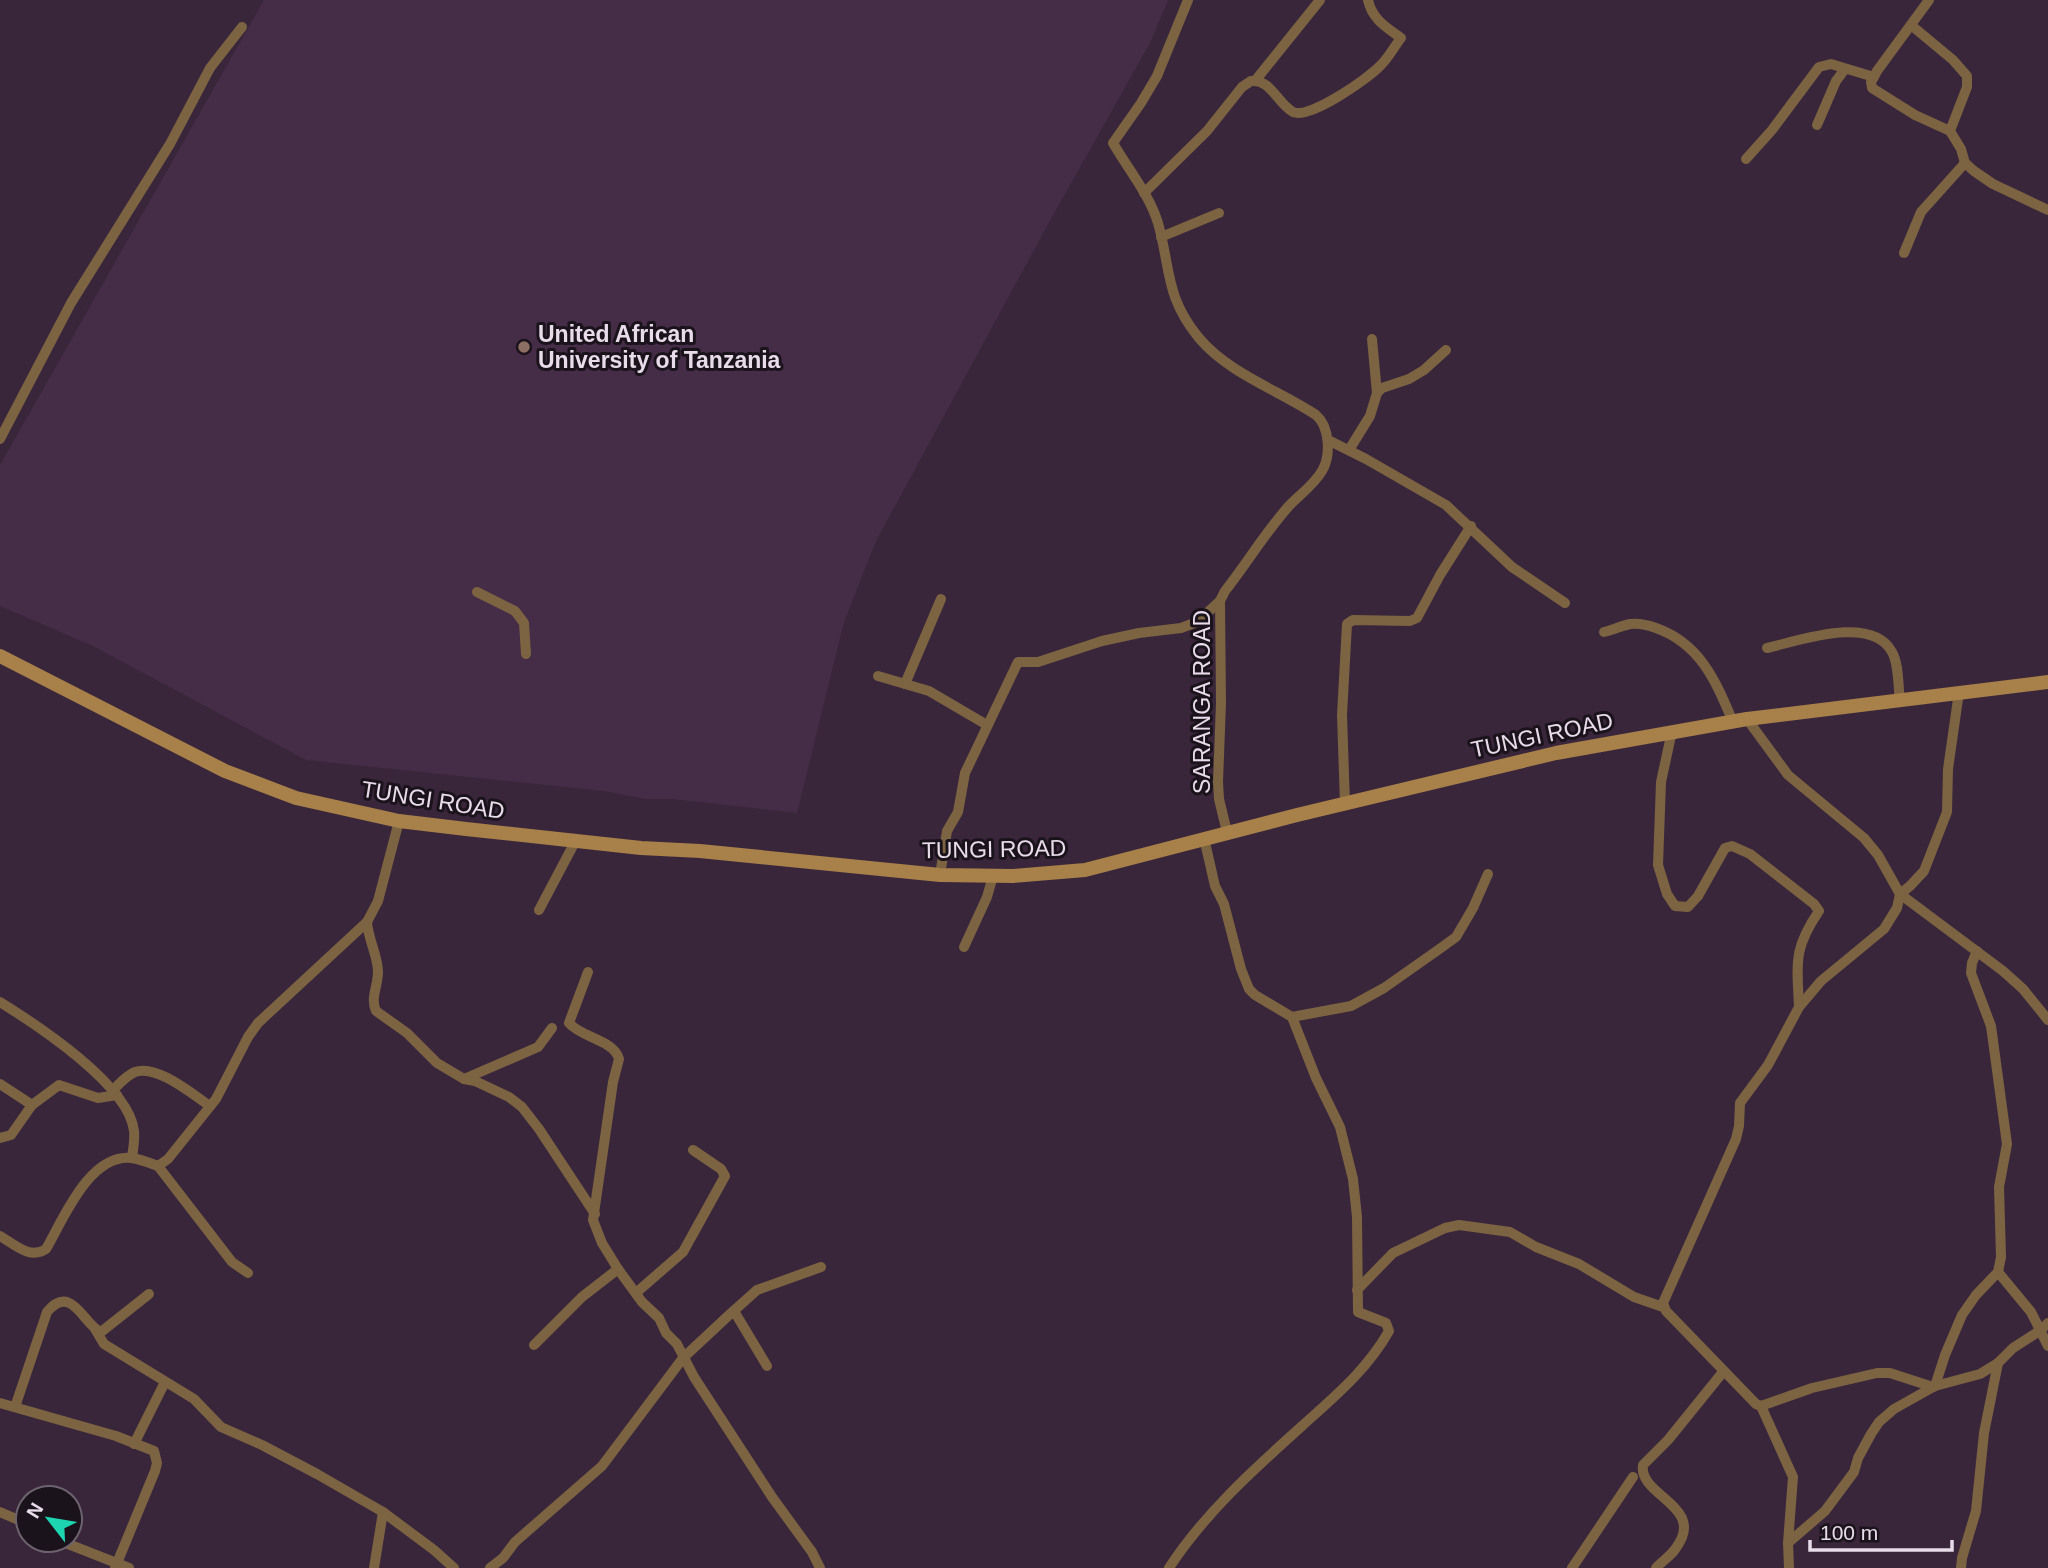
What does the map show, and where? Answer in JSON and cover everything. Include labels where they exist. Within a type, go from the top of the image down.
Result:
[{"type":"main road","name":"TUNGI ROAD","points":[[0,656],[225,771],[296,798],[399,821],[641,848],[712,852],[940,875],[993,876],[1085,870],[1227,832],[1556,753],[1672,731],[1740,720],[2048,682]]},
{"type":"street","points":[[1188,0],[1157,76],[1113,143],[1154,213],[1171,289],[1179,307],[1200,340],[1255,382],[1316,415],[1321,420],[1328,439],[1446,505],[1512,567],[1565,603]]},
{"type":"street","points":[[1144,193],[1206,131],[1242,87],[1255,80],[1320,0]]},
{"type":"street","points":[[1255,80],[1265,84],[1293,112],[1301,114],[1325,104],[1372,73],[1401,38],[1377,20],[1368,0]]},
{"type":"street","points":[[1929,0],[1871,85],[1916,115],[1950,131],[1961,149],[1965,163],[1993,184],[2048,210]]},
{"type":"street","points":[[1911,25],[1948,55],[1967,76],[1967,87],[1950,131]]},
{"type":"street","points":[[0,439],[71,303],[170,144],[210,68],[242,27]]},
{"type":"street","points":[[1746,159],[1772,130],[1819,67],[1831,64],[1874,77]]},
{"type":"street","points":[[1817,125],[1836,81],[1845,69]]},
{"type":"street","points":[[1905,253],[1922,212],[1965,163]]},
{"type":"street","points":[[1161,237],[1219,213]]},
{"type":"street","points":[[1349,450],[1370,416],[1377,393],[1372,340]]},
{"type":"street","points":[[1377,393],[1382,388],[1409,379],[1424,370],[1446,350]]},
{"type":"street","name":"SARANGA ROAD","points":[[1227,832],[1218,782],[1220,601],[1225,590],[1282,515],[1322,471],[1328,439]]},
{"type":"street","points":[[1345,804],[1342,715],[1347,624],[1353,620],[1410,621],[1417,618],[1471,526]]},
{"type":"street","points":[[477,592],[515,611],[523,624],[526,653]]},
{"type":"street","points":[[905,684],[941,599]]},
{"type":"street","points":[[940,875],[947,831],[957,812],[965,773],[1018,662],[1038,662],[1111,639],[1181,628],[1197,622],[1220,601]]},
{"type":"street","points":[[1604,632],[1630,624],[1643,624],[1670,633],[1681,640],[1701,658],[1740,720],[1788,775],[1864,838],[1878,855],[1900,894],[2011,978],[2048,1020]]},
{"type":"street","points":[[1767,648],[1818,635],[1858,632],[1871,636],[1885,643],[1893,653],[1900,701]]},
{"type":"street","points":[[878,676],[929,691],[987,725]]},
{"type":"street","points":[[1663,1307],[1664,1299],[1696,1234],[1736,1139],[1740,1126],[1740,1103],[1768,1065],[1799,1006],[1821,981],[1884,929],[1897,908],[1900,894],[1924,870],[1947,812],[1948,769],[1959,692]]},
{"type":"street","points":[[1672,731],[1661,782],[1658,865],[1667,894],[1675,906],[1688,907],[1698,896],[1725,848],[1732,846],[1750,854],[1814,904],[1819,911],[1804,933],[1797,961],[1799,1006]]},
{"type":"street","points":[[158,1166],[168,1159],[210,1106],[258,1023],[367,922],[378,901],[399,821]]},
{"type":"street","points":[[1169,1568],[1191,1536],[1226,1498],[1264,1460],[1352,1382],[1383,1342],[1389,1327],[1386,1323],[1358,1312],[1357,1217],[1353,1179],[1340,1128],[1316,1078],[1292,1017],[1249,989],[1224,904],[1215,886],[1204,838]]},
{"type":"street","points":[[539,910],[576,840]]},
{"type":"street","points":[[1292,1017],[1351,1006],[1384,988],[1456,937],[1488,874]]},
{"type":"street","points":[[964,947],[987,897],[993,876]]},
{"type":"street","points":[[367,922],[368,937],[378,968],[373,997],[376,1011],[407,1033],[434,1060],[464,1079],[499,1091],[522,1107],[595,1214]]},
{"type":"street","points":[[1934,1386],[1968,1305],[1998,1272],[2001,1257],[1999,1187],[2007,1144],[1990,1026],[1972,973],[1972,963],[1977,951]]},
{"type":"street","points":[[588,972],[569,1023],[575,1030],[614,1051],[619,1059],[600,1162],[593,1220],[602,1243],[618,1269],[642,1303],[659,1318],[820,1568]]},
{"type":"street","points":[[0,1002],[42,1029],[115,1092],[134,1129],[132,1158]]},
{"type":"street","points":[[464,1079],[538,1047],[552,1028]]},
{"type":"street","points":[[0,1138],[11,1135],[32,1105],[59,1085],[98,1098],[115,1092],[132,1073],[149,1072],[169,1079],[210,1106]]},
{"type":"street","points":[[0,1084],[32,1105]]},
{"type":"street","points":[[636,1292],[683,1252],[725,1176],[721,1169],[693,1150]]},
{"type":"street","points":[[0,1236],[27,1252],[46,1249],[64,1214],[89,1178],[115,1160],[132,1158],[158,1166],[232,1262],[248,1273]]},
{"type":"street","points":[[1357,1290],[1393,1253],[1445,1228],[1459,1225],[1510,1232],[1535,1247],[1579,1264],[1634,1297],[1663,1307],[1723,1372],[1761,1406],[1793,1477],[1789,1568]]},
{"type":"street","points":[[490,1568],[503,1558],[515,1542],[602,1466],[683,1358],[757,1290],[821,1266]]},
{"type":"street","points":[[534,1345],[582,1297],[618,1269]]},
{"type":"street","points":[[1998,1272],[2044,1327],[2048,1346]]},
{"type":"street","points":[[94,1329],[103,1332],[149,1294]]},
{"type":"street","points":[[15,1407],[49,1309],[57,1304],[70,1304],[81,1310],[102,1343],[194,1399],[215,1423],[317,1474],[383,1513],[454,1568]]},
{"type":"street","points":[[734,1311],[766,1366]]},
{"type":"street","points":[[1788,1544],[1825,1511],[1854,1472],[1858,1458],[1879,1422],[1894,1409],[1934,1386],[1980,1374],[2044,1327]]},
{"type":"street","points":[[1961,1568],[1979,1499],[1984,1433],[1998,1363]]},
{"type":"street","points":[[1656,1568],[1675,1551],[1684,1529],[1679,1512],[1642,1474],[1643,1465],[1668,1440],[1723,1372]]},
{"type":"street","points":[[1761,1406],[1812,1388],[1877,1373],[1890,1373],[1934,1386]]},
{"type":"street","points":[[134,1444],[165,1382]]},
{"type":"street","points":[[0,1403],[116,1436],[155,1451],[156,1467],[116,1566]]},
{"type":"street","points":[[1572,1568],[1633,1477]]},
{"type":"street","points":[[374,1568],[383,1513]]},
{"type":"street","points":[[84,1552],[116,1566],[130,1568]]},
{"type":"shaded area","name":"United African University of Tanzania","points":[[264,0],[1168,0],[1151,41],[876,541],[844,622],[797,813],[672,799],[645,799],[604,791],[306,760],[93,646],[0,606],[0,465]]},
{"type":"place","name":"United African University of Tanzania","points":[[524,347]]}]
